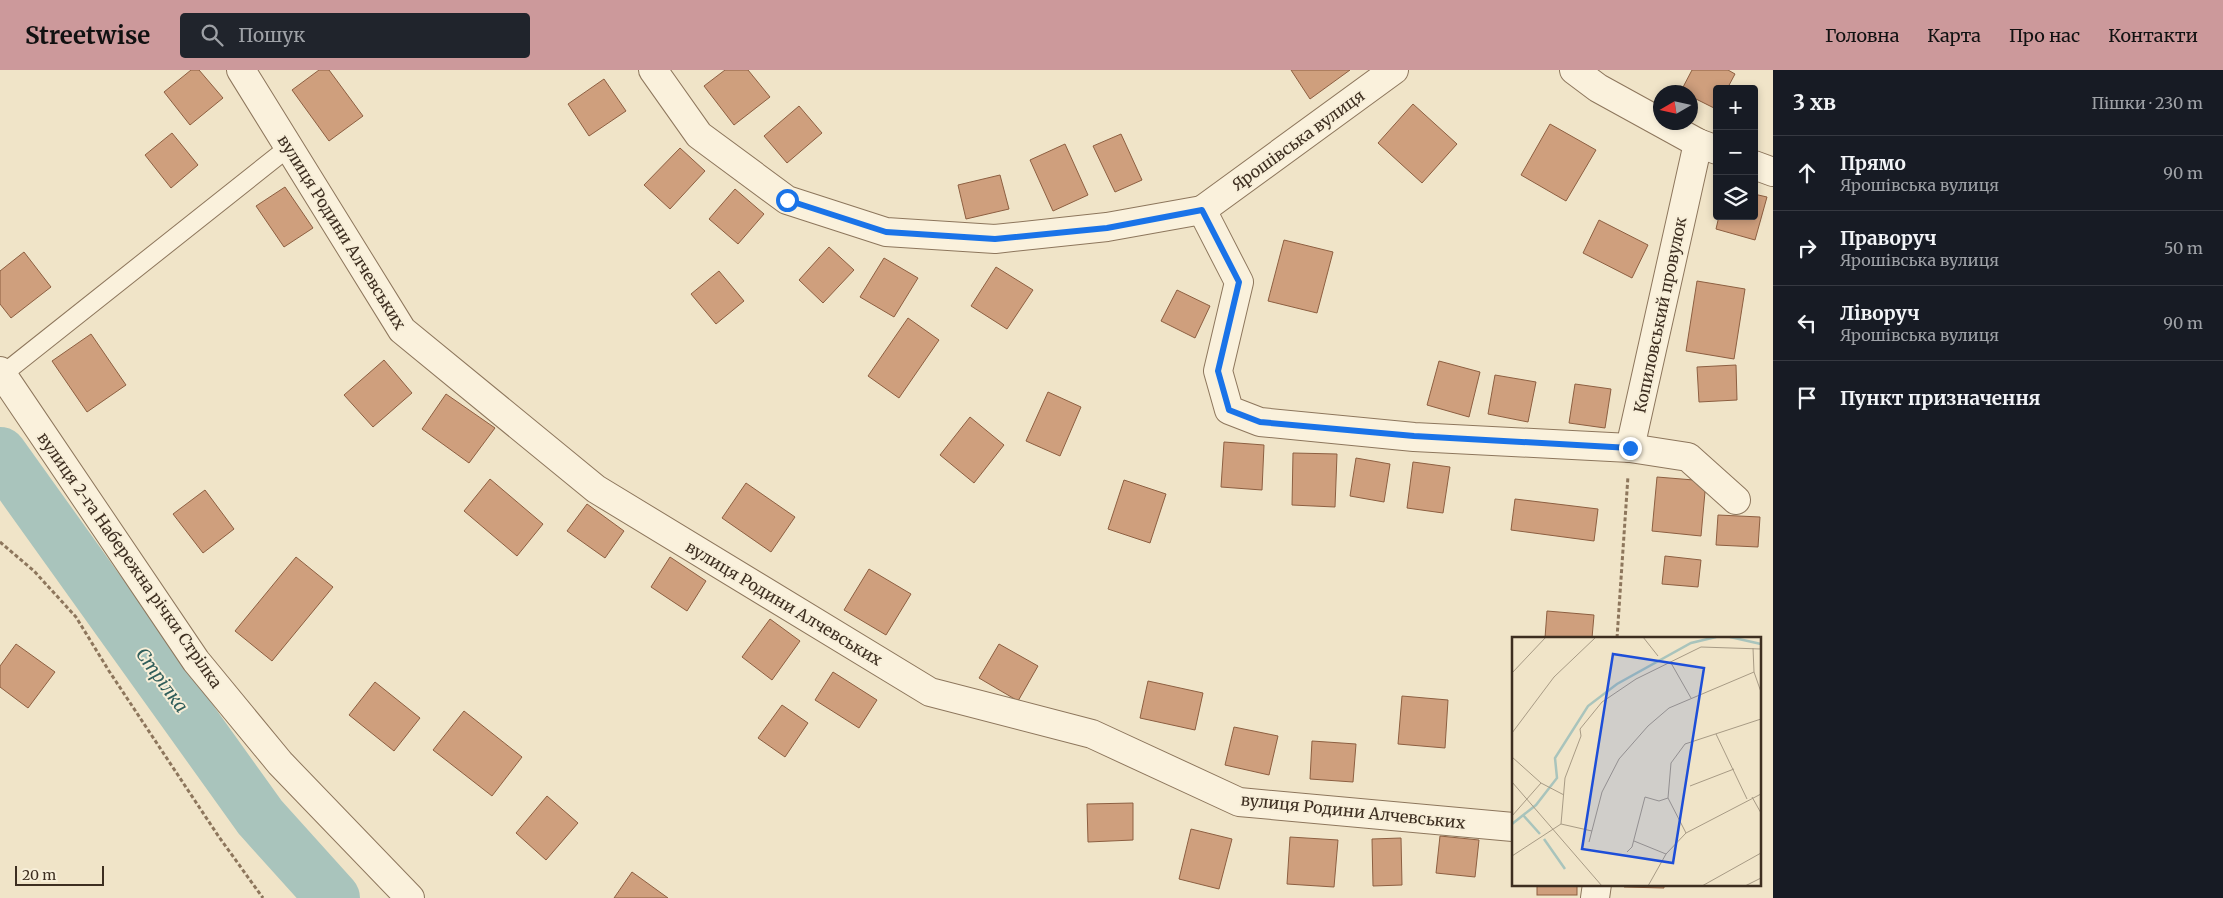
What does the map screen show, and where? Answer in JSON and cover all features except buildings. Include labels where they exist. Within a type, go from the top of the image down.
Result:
[{"type":"street","name":"вулиця Родини Алчевських","points":[[241,70],[402,330],[596,489],[930,692],[1092,734],[1239,802],[1512,827]]},
{"type":"street","name":"Ярошівська вулиця","points":[[653,70],[699,135],[787,200],[886,232],[995,239],[1107,228],[1202,210],[1394,70]]},
{"type":"street","points":[[1574,70],[1598,88],[1707,147]]},
{"type":"street","name":"Копиловський провулок","points":[[1630,448],[1707,147]]},
{"type":"street","points":[[1758,166],[1773,172]]},
{"type":"street","points":[[1202,210],[1239,282],[1218,371],[1229,410],[1260,422],[1414,436],[1630,448],[1688,457],[1736,500]]},
{"type":"street","name":"вулиця 2-га Набережна річки Стрілка","points":[[1,372],[196,661],[280,763],[410,898]]},
{"type":"lane","points":[[1,372],[289,147]]},
{"type":"path","points":[[1617,637],[1630,448]]},
{"type":"path","points":[[0,542],[34,571],[76,616],[109,671],[219,837],[263,898]]},
{"type":"waterway","name":"Стрілка","points":[[0,454],[260,817],[333,898]]},
{"type":"route","points":[[787,200],[886,232],[995,239],[1107,228],[1202,210],[1239,282],[1218,371],[1229,410],[1260,422],[1414,436],[1630,448]]}]
